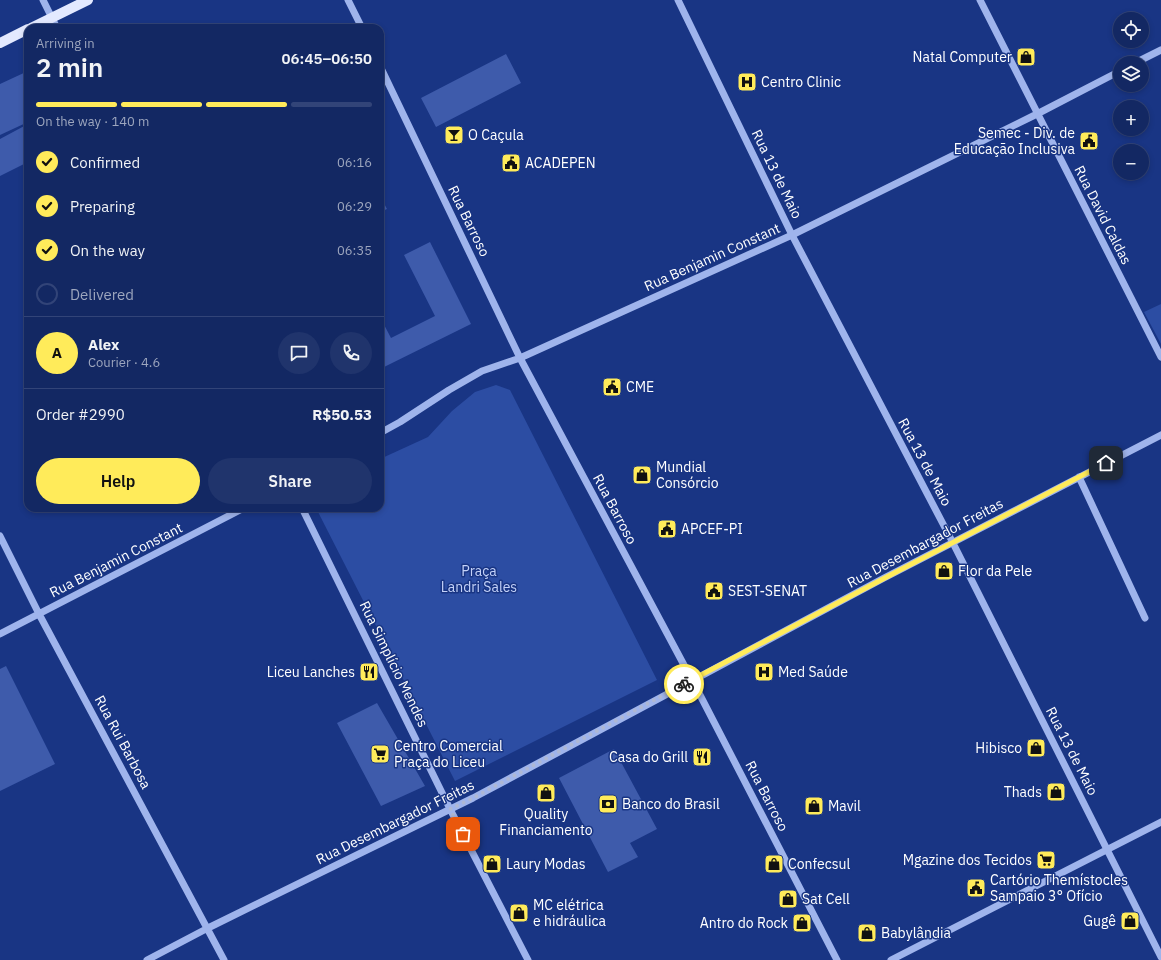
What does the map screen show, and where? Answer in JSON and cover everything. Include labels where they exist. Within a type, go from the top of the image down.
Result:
[{"type":"main road","points":[[39,24],[88,0]]},
{"type":"main road","points":[[0,43],[24,31]]},
{"type":"street","points":[[43,0],[55,24]]},
{"type":"street","points":[[348,0],[360,24]]},
{"type":"street","name":"Rua 13 de Maio","points":[[678,0],[792,235],[953,543],[1161,957]]},
{"type":"street","name":"Rua David Caldas","points":[[980,0],[1161,357]]},
{"type":"street","points":[[1149,56],[1161,50]]},
{"type":"street","name":"Rua Barroso","points":[[384,74],[520,358],[692,680],[837,960]]},
{"type":"street","name":"Rua Benjamin Constant","points":[[384,431],[482,371],[520,358],[792,235],[1037,114],[1113,75]]},
{"type":"street","name":"Rua Desembargador Freitas","points":[[147,960],[208,928],[480,795],[692,680],[1161,435]]},
{"type":"street","points":[[1079,478],[1145,618]]},
{"type":"street","name":"Rua Benjamin Constant","points":[[0,634],[236,512]]},
{"type":"street","name":"Rua Simplício Mendes","points":[[304,512],[450,809],[528,960]]},
{"type":"street","name":"Rua Rui Barbosa","points":[[0,536],[39,614],[224,960]]},
{"type":"street","points":[[891,960],[1161,822]]},
{"type":"green space","points":[[1161,304],[1161,344],[1144,312]]},
{"type":"green space","name":"Praça Landri Sales","points":[[496,385],[510,390],[657,680],[455,781],[318,512],[384,512],[384,457],[428,437],[452,411],[475,392]]},
{"type":"building","points":[[506,54],[521,83],[436,127],[421,98]]},
{"type":"building","points":[[24,73],[24,124],[0,135],[0,84]]},
{"type":"building","points":[[24,126],[24,164],[0,176],[0,139]]},
{"type":"building","points":[[384,203],[387,209],[384,210]]},
{"type":"building","points":[[430,242],[471,324],[384,367],[384,325],[391,338],[435,316],[404,255]]},
{"type":"building","points":[[6,666],[55,764],[0,791],[0,669]]},
{"type":"building","name":"Centro Comercial Praça do Liceu","points":[[377,703],[425,786],[381,806],[337,723]]},
{"type":"building","name":"Banco do Brasil","points":[[614,749],[657,829],[630,843],[638,857],[608,872],[559,778]]},
{"type":"way so far","points":[[463,834],[450,809],[684,684]]},
{"type":"place","name":"Natal Computer","points":[[1026,57]]},
{"type":"place","name":"Centro Clinic","points":[[747,82]]},
{"type":"place","name":"O Caçula","points":[[454,135]]},
{"type":"place","name":"Semec - Div. de Educação Inclusiva","points":[[1089,141]]},
{"type":"place","name":"ACADEPEN","points":[[511,163]]},
{"type":"place","name":"CME","points":[[612,387]]},
{"type":"place","name":"Mundial Consórcio","points":[[642,475]]},
{"type":"place","name":"APCEF-PI","points":[[667,529]]},
{"type":"place","name":"Flor da Pele","points":[[944,571]]},
{"type":"place","name":"SEST-SENAT","points":[[714,591]]},
{"type":"place","name":"Liceu Lanches","points":[[369,672]]},
{"type":"place","name":"Med Saúde","points":[[764,672]]},
{"type":"place","name":"Hibisco","points":[[1036,748]]},
{"type":"place","name":"Centro Comercial Praça do Liceu","points":[[380,754]]},
{"type":"place","name":"Casa do Grill","points":[[702,757]]},
{"type":"place","name":"Thads","points":[[1056,792]]},
{"type":"place","name":"Quality Financiamento","points":[[546,793]]},
{"type":"place","name":"Banco do Brasil","points":[[608,804]]},
{"type":"place","name":"Mavil","points":[[814,806]]},
{"type":"place","name":"Mgazine dos Tecidos","points":[[1046,860]]},
{"type":"place","name":"Laury Modas","points":[[492,864]]},
{"type":"place","name":"Confecsul","points":[[774,864]]},
{"type":"place","name":"Cartório Themístocles Sampaio 3° Ofício","points":[[976,888]]},
{"type":"place","name":"Sat Cell","points":[[788,899]]},
{"type":"place","name":"MC elétrica e hidráulica","points":[[519,913]]},
{"type":"place","name":"Gugê","points":[[1130,921]]},
{"type":"place","name":"Antro do Rock","points":[[802,923]]},
{"type":"place","name":"Babylândia","points":[[867,933]]},
{"type":"route","points":[[684,684],[1106,463]]}]
